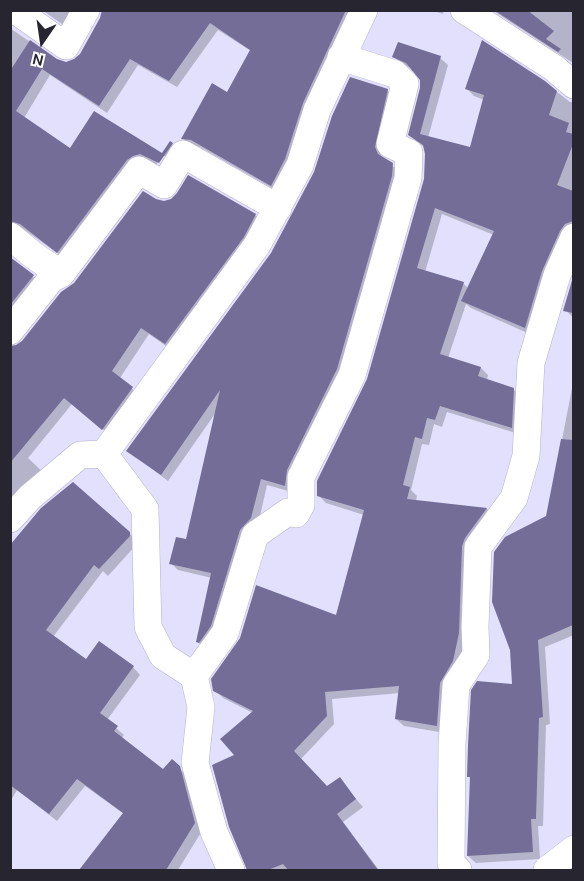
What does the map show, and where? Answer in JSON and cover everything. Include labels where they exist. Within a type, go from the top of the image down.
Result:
[{"type":"street","points":[[15,10],[66,46],[86,10]]},
{"type":"street","points":[[104,454],[257,245],[300,165],[318,110],[364,10]]},
{"type":"street","points":[[464,10],[554,68],[573,85]]},
{"type":"street","points":[[194,676],[225,633],[255,535],[288,512],[296,514],[301,505],[302,477],[351,375],[408,178],[409,153],[390,144],[405,84],[395,74],[341,57]]},
{"type":"street","points":[[10,331],[51,279],[61,274],[139,170],[164,185],[183,154],[278,208]]},
{"type":"street","points":[[10,236],[61,274]]},
{"type":"street","points":[[458,870],[451,863],[452,744],[456,685],[476,655],[478,547],[514,498],[526,456],[531,363],[558,274],[573,237]]},
{"type":"street","points":[[104,454],[145,509],[148,627],[163,656],[194,676],[201,707],[195,763],[214,832],[231,870]]},
{"type":"street","points":[[10,519],[30,497],[80,455],[104,454]]},
{"type":"street","points":[[547,870],[573,849]]},
{"type":"building","points":[[102,10],[346,10],[303,103],[285,159],[271,186],[191,140],[181,139],[212,83],[227,92],[250,50],[210,23],[169,81],[130,59],[99,106],[42,69],[16,111],[70,148],[94,111],[162,153],[170,141],[173,143],[159,163],[140,154],[127,160],[57,253],[20,224],[10,221],[10,71],[30,40],[57,59],[66,62],[74,59],[80,54]]},
{"type":"building","points":[[494,10],[527,10],[554,31],[546,39],[561,49],[558,52]]},
{"type":"building","points":[[482,40],[557,91],[549,115],[569,123],[566,132],[573,134],[573,144],[557,185],[573,191],[573,221],[565,224],[560,231],[542,271],[525,328],[461,301],[494,231],[435,208],[417,268],[464,282],[440,354],[481,367],[478,376],[514,388],[512,428],[440,406],[435,420],[427,418],[422,439],[415,437],[403,485],[410,487],[407,499],[487,508],[465,538],[462,546],[459,633],[453,661],[440,683],[437,726],[395,719],[399,686],[325,692],[327,716],[294,751],[327,786],[340,777],[356,799],[337,814],[378,870],[288,870],[283,864],[268,870],[247,870],[229,827],[212,765],[234,755],[220,739],[253,711],[213,691],[211,679],[240,638],[256,585],[336,615],[364,510],[317,496],[317,481],[367,379],[424,179],[423,145],[408,135],[420,80],[406,63],[392,57],[398,42],[441,56],[420,134],[470,147],[484,95],[465,89]]},
{"type":"building","points":[[350,77],[388,89],[375,147],[378,154],[393,163],[392,176],[337,369],[287,470],[285,486],[261,479],[251,518],[240,530],[211,626],[199,643],[196,642],[211,573],[169,564],[176,537],[186,539],[220,390],[161,475],[126,451],[271,253],[314,172],[332,116]]},
{"type":"building","points":[[188,175],[256,214],[244,237],[165,344],[141,328],[112,371],[133,387],[102,430],[64,398],[10,463],[10,346],[22,341],[61,292],[74,283],[143,191],[156,199],[164,201],[171,199]]},
{"type":"building","points":[[10,257],[34,275],[10,305]]},
{"type":"building","points":[[573,277],[573,313],[563,311]]},
{"type":"building","points":[[561,439],[573,440],[573,625],[538,640],[543,717],[539,718],[536,819],[531,819],[533,852],[467,856],[470,777],[467,777],[471,690],[477,681],[512,684],[510,650],[492,602],[494,552],[505,537],[546,516]]},
{"type":"building","points":[[73,482],[130,532],[130,536],[99,569],[94,565],[46,630],[86,659],[99,641],[134,666],[100,713],[118,726],[114,731],[163,769],[172,759],[180,766],[195,823],[166,870],[79,870],[123,813],[77,779],[49,814],[10,785],[10,545],[41,508]]}]
